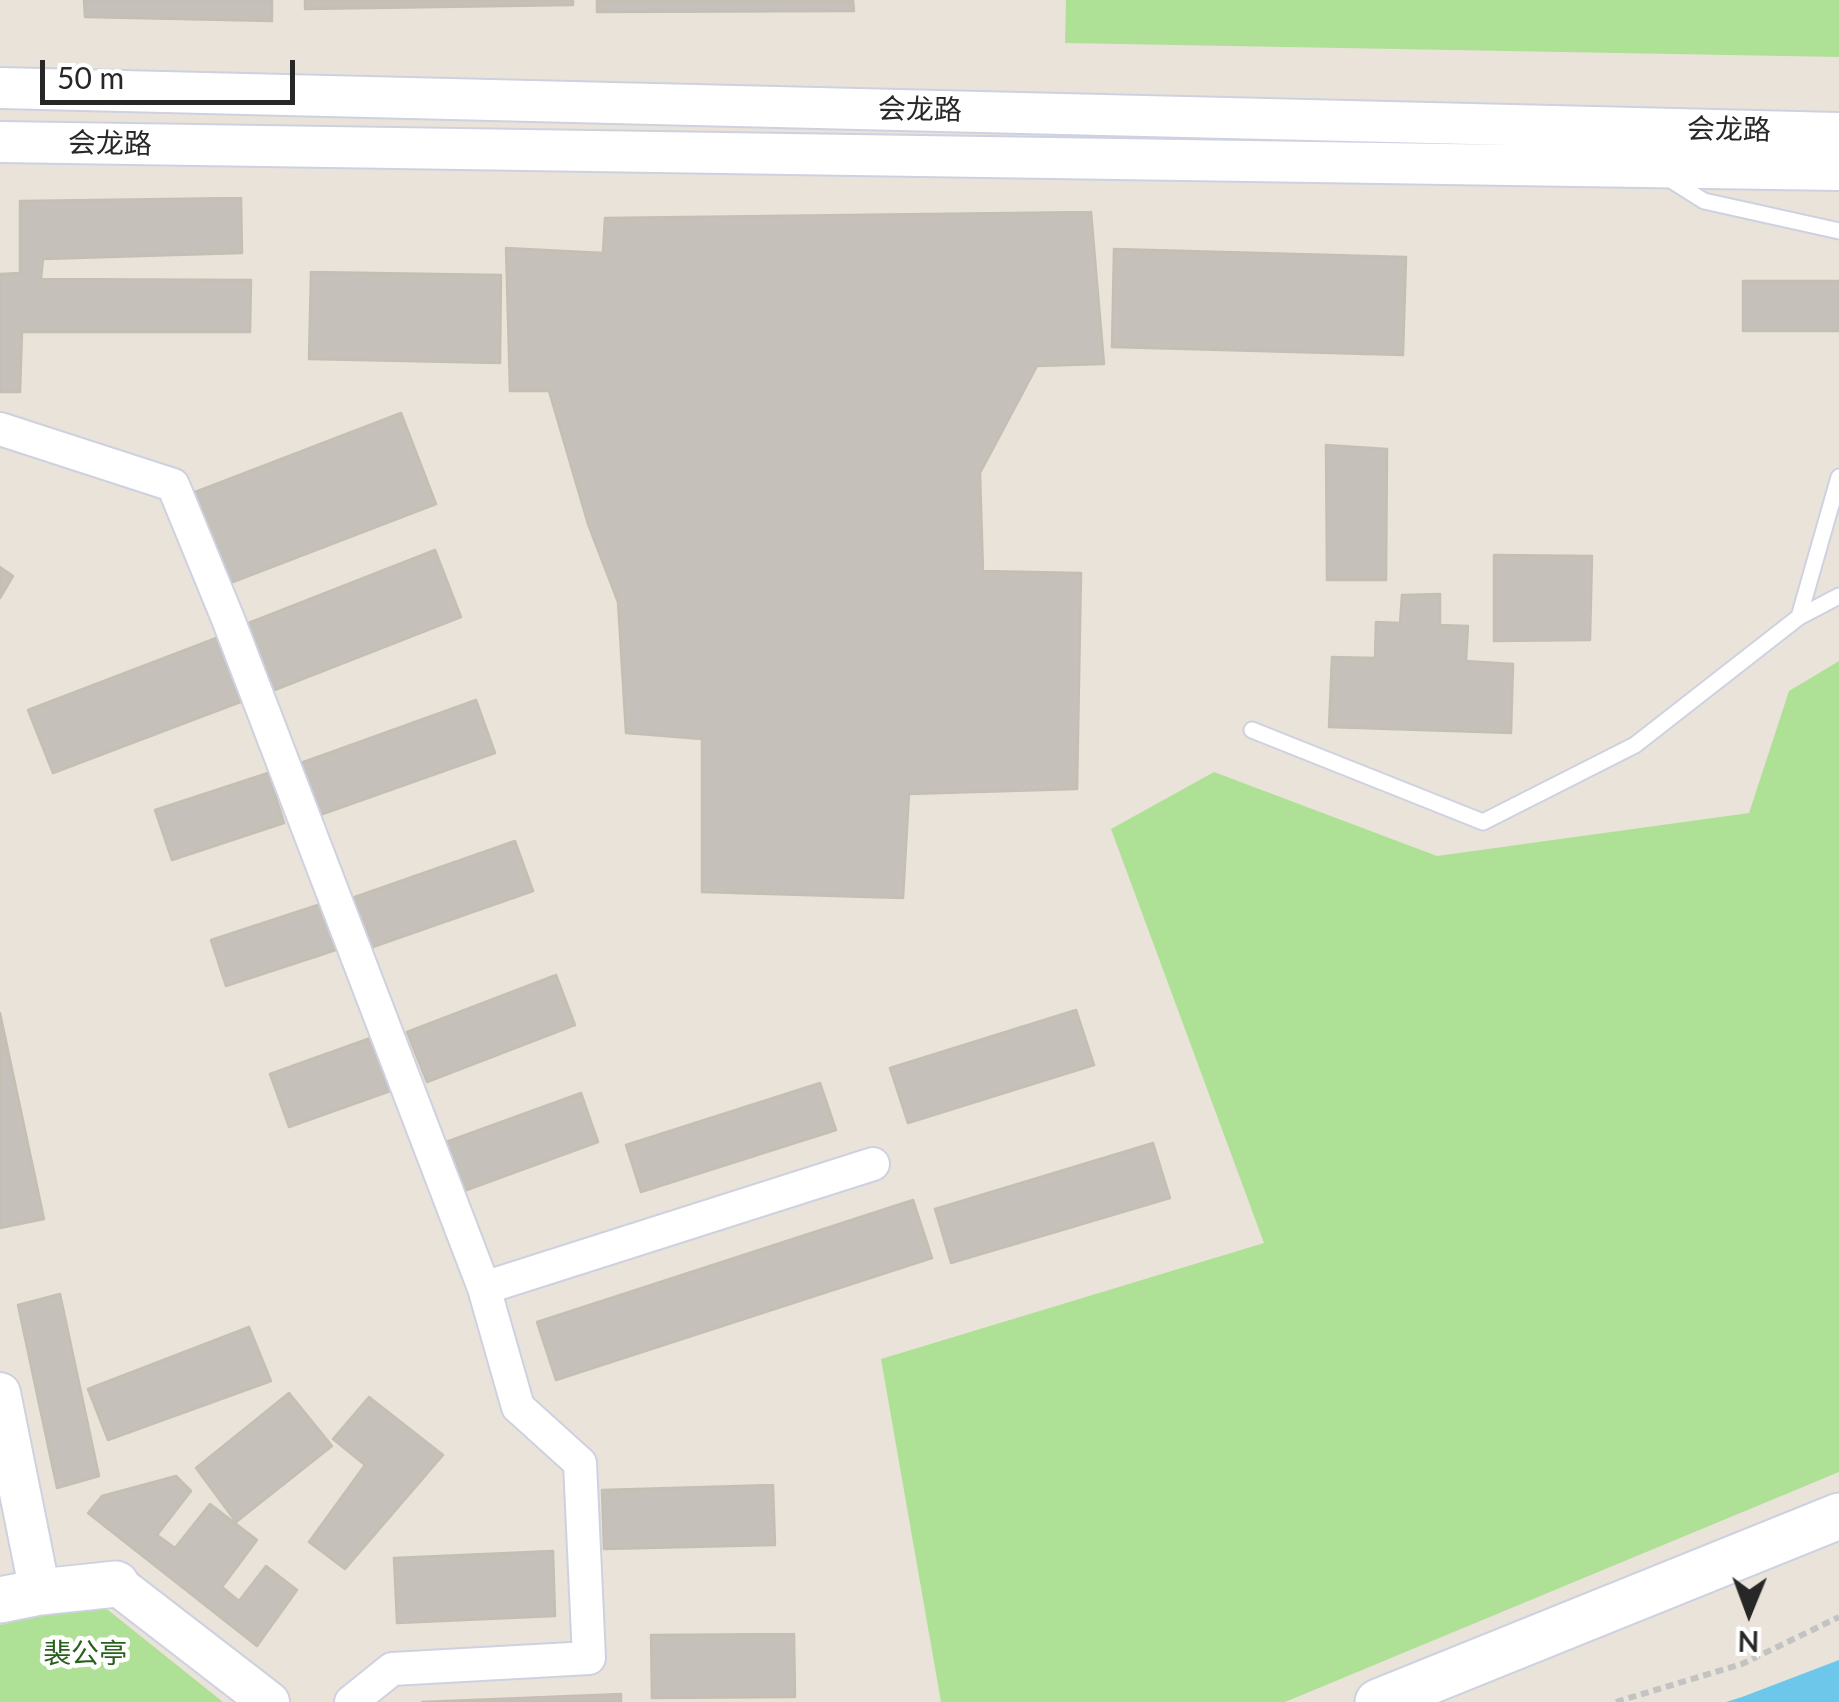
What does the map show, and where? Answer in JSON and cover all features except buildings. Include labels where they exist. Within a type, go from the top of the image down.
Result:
[{"type":"main road","points":[[1378,1702],[1839,1516]]},
{"type":"main road","points":[[20,1596],[116,1584]]},
{"type":"street","name":"会龙路","points":[[0,88],[1839,132]]},
{"type":"street","name":"会龙路","points":[[0,142],[1839,170]]},
{"type":"street","points":[[0,429],[174,485],[484,1288],[518,1407],[580,1463],[589,1658],[392,1669],[352,1702]]},
{"type":"street","points":[[484,1288],[872,1164]]},
{"type":"street","points":[[0,1393],[20,1596]]},
{"type":"street","points":[[116,1584],[269,1702]]},
{"type":"lane","points":[[1650,167],[1704,201],[1839,231]]},
{"type":"lane","points":[[1799,617],[1839,478]]},
{"type":"lane","points":[[1252,730],[1484,822],[1636,745],[1799,617],[1839,596]]},
{"type":"path","points":[[1616,1702],[1742,1664],[1839,1617]]},
{"type":"green space","points":[[1066,0],[1839,0],[1839,57],[1065,43]]},
{"type":"green space","points":[[1839,661],[1839,1472],[1285,1702],[941,1702],[881,1359],[1264,1243],[1111,829],[1214,772],[1437,856],[1749,813],[1789,691]]},
{"type":"green space","name":"裴公亭","points":[[98,1602],[223,1702],[0,1702],[0,1625]]},
{"type":"water","points":[[1839,1660],[1839,1702],[1726,1702],[1742,1697]]}]
